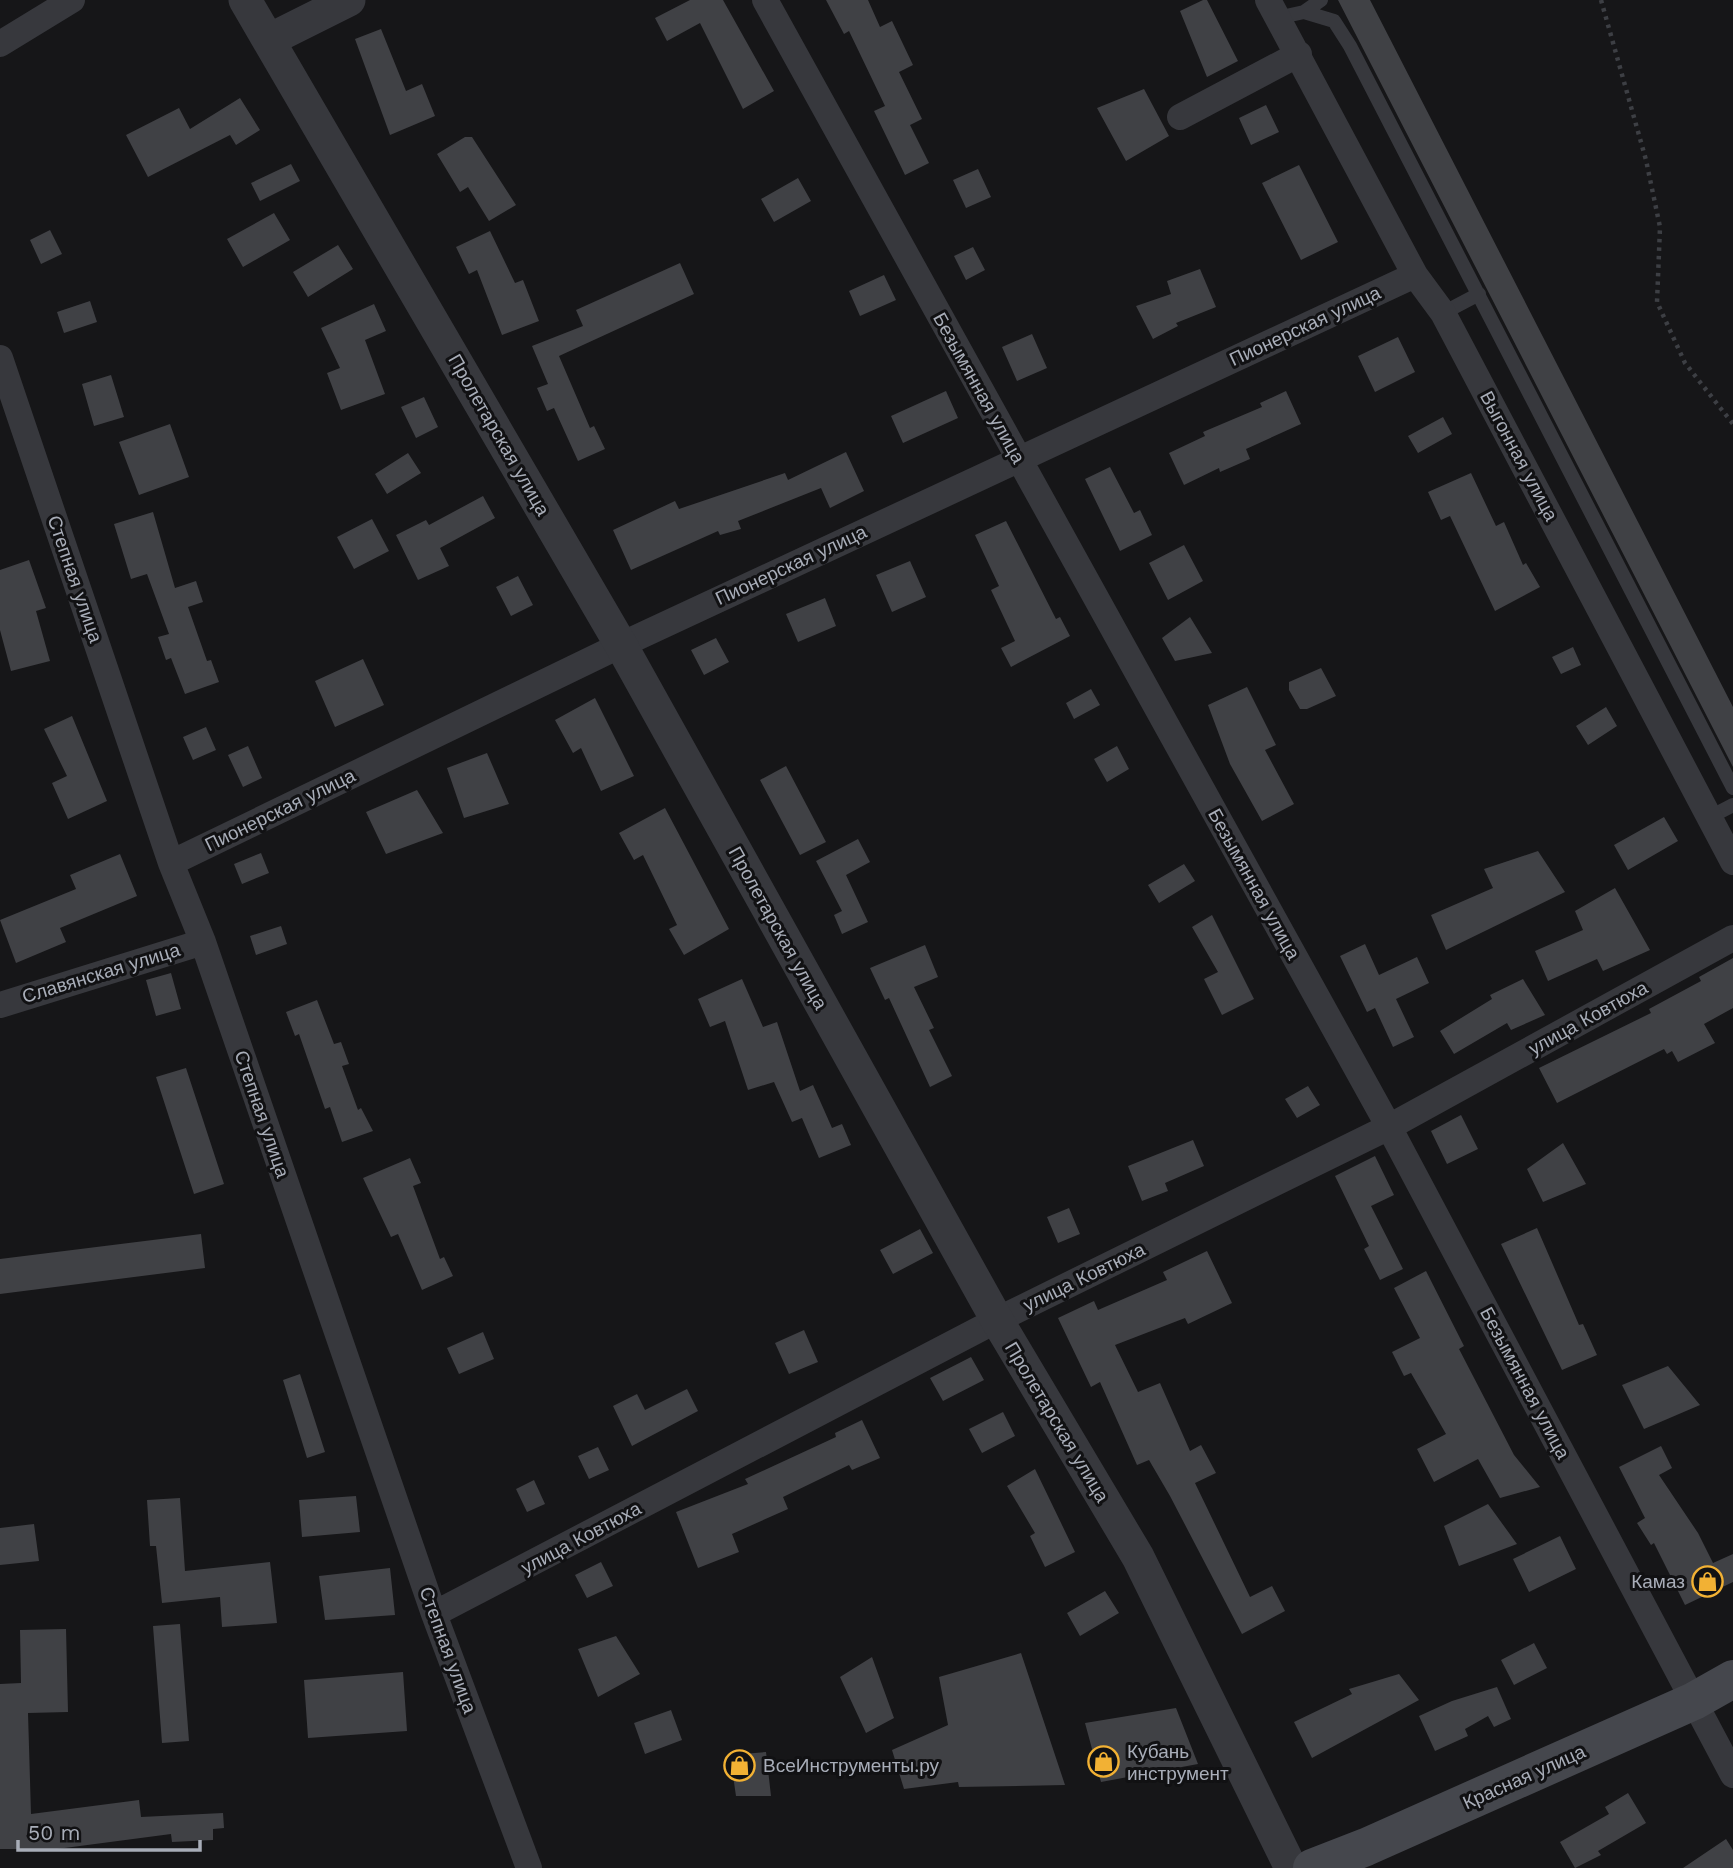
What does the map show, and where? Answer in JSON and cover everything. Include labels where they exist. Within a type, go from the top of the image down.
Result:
[{"type":"main road","name":"Красная улица","points":[[1312,1868],[1366,1847],[1694,1701],[1733,1679]]},
{"type":"street","points":[[0,44],[72,0]]},
{"type":"street","name":"Пролетарская улица","points":[[244,0],[621,645],[997,1320],[1138,1557],[1291,1868]]},
{"type":"street","points":[[269,40],[349,0]]},
{"type":"street","name":"Безымянная улица","points":[[765,0],[1389,1127],[1733,1774]]},
{"type":"street","name":"Выгонная улица","points":[[1272,9],[1415,275],[1443,313],[1721,811],[1733,862]]},
{"type":"street","points":[[1180,117],[1298,54]]},
{"type":"street","name":"Пионерская улица","points":[[171,863],[621,645],[1415,275]]},
{"type":"street","name":"Степная улица","points":[[0,358],[171,863],[202,942],[434,1614],[529,1868]]},
{"type":"street","name":"улица Ковтюха","points":[[434,1614],[997,1320],[1389,1127],[1733,938]]},
{"type":"street","name":"Славянская улица","points":[[0,1004],[202,942]]},
{"type":"lane","points":[[1304,12],[1321,0]]},
{"type":"lane","points":[[1272,9],[1304,12],[1334,22],[1350,47],[1733,788]]},
{"type":"lane","points":[[1443,313],[1479,294]]},
{"type":"path","points":[[1601,0],[1646,160],[1660,227],[1657,302],[1685,363],[1733,424]]},
{"type":"building","points":[[690,0],[723,0],[774,91],[743,109],[700,23],[667,41],[655,18]]},
{"type":"building","points":[[826,0],[868,0],[880,27],[892,21],[913,65],[899,72],[922,119],[910,125],[929,163],[905,175],[874,111],[885,106],[849,31],[844,34]]},
{"type":"building","points":[[1207,0],[1238,61],[1207,77],[1180,11]]},
{"type":"building","points":[[1338,0],[1370,0],[1733,707],[1733,767]]},
{"type":"building","points":[[381,29],[406,91],[422,84],[435,116],[390,135],[355,39]]},
{"type":"building","points":[[1144,89],[1169,136],[1126,161],[1097,108]]},
{"type":"building","points":[[240,98],[260,130],[236,145],[230,135],[148,177],[126,135],[179,108],[190,129]]},
{"type":"building","points":[[1266,105],[1279,132],[1251,145],[1239,118]]},
{"type":"building","points":[[465,137],[472,137],[516,205],[489,221],[468,187],[460,192],[437,154]]},
{"type":"building","points":[[291,164],[300,181],[260,201],[251,183]]},
{"type":"building","points":[[1299,165],[1338,242],[1301,260],[1262,183]]},
{"type":"building","points":[[978,169],[991,197],[966,208],[953,180]]},
{"type":"building","points":[[798,178],[811,201],[774,222],[761,199]]},
{"type":"building","points":[[274,213],[290,240],[243,267],[227,239]]},
{"type":"building","points":[[50,230],[62,254],[41,264],[30,240]]},
{"type":"building","points":[[490,231],[515,283],[523,280],[539,321],[502,335],[477,270],[469,274],[456,247]]},
{"type":"building","points":[[338,245],[353,269],[308,297],[293,272]]},
{"type":"building","points":[[973,247],[985,270],[966,280],[954,256]]},
{"type":"building","points":[[680,263],[694,294],[559,356],[590,428],[594,426],[605,449],[578,461],[554,408],[547,411],[537,388],[548,384],[532,346],[583,326],[576,310]]},
{"type":"building","points":[[1200,269],[1216,307],[1176,323],[1178,326],[1153,339],[1136,306],[1171,294],[1167,281]]},
{"type":"building","points":[[884,275],[896,300],[860,316],[849,291]]},
{"type":"building","points":[[90,301],[97,322],[64,333],[57,312]]},
{"type":"building","points":[[374,304],[386,331],[365,340],[385,394],[341,410],[327,373],[340,368],[321,328]]},
{"type":"building","points":[[1032,334],[1047,368],[1017,381],[1002,347]]},
{"type":"building","points":[[1398,337],[1415,372],[1375,392],[1358,356]]},
{"type":"building","points":[[111,375],[124,417],[94,426],[82,384]]},
{"type":"building","points":[[946,391],[958,418],[903,443],[891,416]]},
{"type":"building","points":[[1286,391],[1301,424],[1246,449],[1250,459],[1220,472],[1219,468],[1184,485],[1169,453],[1205,436],[1203,432],[1262,407],[1260,403]]},
{"type":"building","points":[[424,397],[438,427],[416,438],[401,407]]},
{"type":"building","points":[[1443,417],[1452,434],[1418,453],[1408,436]]},
{"type":"building","points":[[170,424],[189,477],[139,495],[119,442]]},
{"type":"building","points":[[846,452],[864,491],[830,508],[821,488],[738,521],[741,529],[720,535],[718,531],[631,570],[613,530],[675,501],[679,509],[785,473],[788,480]]},
{"type":"building","points":[[408,453],[421,473],[387,494],[375,474]]},
{"type":"building","points":[[1110,467],[1134,513],[1140,510],[1152,535],[1120,551],[1085,479]]},
{"type":"building","points":[[1471,473],[1496,526],[1504,522],[1523,565],[1526,563],[1540,587],[1495,611],[1450,516],[1441,520],[1428,492]]},
{"type":"building","points":[[483,496],[495,518],[440,548],[449,566],[418,580],[396,535],[426,520],[429,525]]},
{"type":"building","points":[[153,512],[175,588],[196,581],[203,602],[188,607],[207,661],[211,660],[219,682],[185,694],[171,658],[166,660],[158,637],[169,634],[147,574],[131,579],[114,524]]},
{"type":"building","points":[[372,519],[389,551],[354,569],[337,537]]},
{"type":"building","points":[[1006,521],[1056,619],[1060,617],[1070,636],[1011,667],[1001,648],[1015,641],[991,590],[999,586],[975,535]]},
{"type":"building","points":[[1184,545],[1203,581],[1168,600],[1149,563]]},
{"type":"building","points":[[29,560],[46,608],[36,611],[50,661],[11,671],[0,630],[0,570]]},
{"type":"building","points":[[910,561],[926,597],[892,612],[876,575]]},
{"type":"building","points":[[518,576],[533,605],[511,616],[496,587]]},
{"type":"building","points":[[825,598],[836,626],[798,642],[786,614]]},
{"type":"building","points":[[1190,617],[1212,653],[1175,661],[1162,638]]},
{"type":"building","points":[[716,638],[729,662],[704,675],[691,650]]},
{"type":"building","points":[[1573,647],[1581,665],[1561,674],[1552,657]]},
{"type":"building","points":[[363,659],[384,705],[335,727],[315,681]]},
{"type":"building","points":[[1321,668],[1336,696],[1307,709],[1300,709],[1289,690],[1289,682]]},
{"type":"building","points":[[1247,687],[1276,745],[1265,750],[1294,804],[1262,821],[1230,764],[1208,705]]},
{"type":"building","points":[[1091,689],[1100,705],[1074,719],[1066,703]]},
{"type":"building","points":[[595,698],[634,776],[601,791],[581,748],[573,753],[555,720]]},
{"type":"building","points":[[1606,707],[1617,726],[1588,745],[1576,726]]},
{"type":"building","points":[[72,716],[107,801],[68,819],[52,783],[67,776],[44,729]]},
{"type":"building","points":[[206,727],[216,750],[193,760],[183,737]]},
{"type":"building","points":[[248,746],[262,778],[243,787],[228,755]]},
{"type":"building","points":[[1117,746],[1129,769],[1107,782],[1094,759]]},
{"type":"building","points":[[487,753],[509,804],[464,818],[447,768]]},
{"type":"building","points":[[786,766],[826,842],[800,855],[760,780]]},
{"type":"building","points":[[417,790],[443,833],[386,854],[366,812]]},
{"type":"building","points":[[665,808],[729,929],[684,955],[669,929],[677,925],[643,855],[634,860],[619,833]]},
{"type":"building","points":[[1664,817],[1678,841],[1628,870],[1614,845]]},
{"type":"building","points":[[858,839],[870,862],[846,875],[868,922],[842,934],[834,915],[842,911],[816,861]]},
{"type":"building","points":[[1538,851],[1565,892],[1446,950],[1431,915],[1493,888],[1484,869]]},
{"type":"building","points":[[261,853],[269,873],[242,884],[234,864]]},
{"type":"building","points":[[120,854],[137,896],[60,928],[66,942],[16,963],[0,920],[76,889],[70,875]]},
{"type":"building","points":[[1184,864],[1195,881],[1159,903],[1148,885]]},
{"type":"building","points":[[1615,888],[1650,950],[1603,971],[1597,959],[1548,981],[1535,951],[1583,930],[1575,911]]},
{"type":"building","points":[[1212,915],[1254,999],[1222,1015],[1204,979],[1218,972],[1192,927]]},
{"type":"building","points":[[281,926],[287,944],[256,955],[250,936]]},
{"type":"building","points":[[1365,944],[1379,975],[1417,957],[1429,983],[1396,999],[1414,1037],[1393,1047],[1375,1008],[1367,1012],[1340,956]]},
{"type":"building","points":[[925,945],[938,977],[914,987],[934,1028],[929,1030],[952,1076],[930,1087],[889,998],[885,1000],[870,968]]},
{"type":"building","points":[[1733,958],[1733,1008],[1704,1024],[1715,1043],[1678,1062],[1672,1051],[1667,1054],[1664,1049],[1557,1103],[1539,1068],[1651,1013],[1649,1009],[1701,981],[1699,977]]},
{"type":"building","points":[[171,973],[181,1009],[156,1016],[146,980]]},
{"type":"building","points":[[742,979],[763,1027],[777,1022],[800,1091],[813,1085],[832,1128],[842,1124],[851,1145],[819,1158],[802,1118],[792,1122],[774,1082],[748,1090],[725,1021],[710,1027],[698,999]]},
{"type":"building","points":[[1523,979],[1545,1015],[1511,1030],[1507,1023],[1454,1054],[1440,1031],[1492,999],[1490,995]]},
{"type":"building","points":[[317,1000],[334,1044],[341,1042],[349,1064],[342,1066],[358,1110],[361,1108],[373,1131],[342,1142],[330,1107],[325,1109],[299,1034],[295,1036],[286,1012]]},
{"type":"building","points":[[186,1068],[224,1184],[194,1194],[156,1077]]},
{"type":"building","points":[[1308,1086],[1320,1105],[1297,1118],[1285,1099]]},
{"type":"building","points":[[1461,1115],[1478,1149],[1447,1164],[1431,1131]]},
{"type":"building","points":[[1193,1140],[1204,1166],[1165,1183],[1168,1191],[1142,1201],[1128,1166]]},
{"type":"building","points":[[1563,1143],[1586,1184],[1543,1202],[1527,1169]]},
{"type":"building","points":[[1375,1156],[1394,1195],[1371,1206],[1403,1269],[1380,1280],[1364,1249],[1369,1246],[1335,1176]]},
{"type":"building","points":[[410,1158],[421,1183],[413,1186],[440,1259],[444,1257],[453,1276],[422,1290],[398,1234],[391,1237],[363,1178]]},
{"type":"building","points":[[1069,1208],[1080,1234],[1058,1243],[1047,1217]]},
{"type":"building","points":[[1537,1228],[1579,1325],[1583,1324],[1597,1355],[1562,1370],[1501,1244]]},
{"type":"building","points":[[920,1229],[933,1253],[893,1274],[880,1250]]},
{"type":"building","points":[[201,1234],[205,1268],[0,1294],[0,1259]]},
{"type":"building","points":[[1207,1251],[1232,1303],[1188,1324],[1185,1318],[1115,1345],[1138,1392],[1160,1383],[1190,1451],[1201,1445],[1216,1473],[1195,1483],[1250,1597],[1272,1586],[1285,1611],[1242,1634],[1170,1496],[1149,1460],[1137,1465],[1100,1382],[1091,1387],[1058,1318],[1094,1301],[1098,1310],[1167,1280],[1163,1272]]},
{"type":"building","points":[[1426,1271],[1464,1346],[1459,1349],[1514,1455],[1540,1487],[1500,1498],[1478,1459],[1434,1482],[1417,1449],[1446,1434],[1411,1373],[1404,1376],[1392,1352],[1420,1338],[1394,1288]]},
{"type":"building","points":[[804,1330],[818,1362],[789,1374],[775,1343]]},
{"type":"building","points":[[483,1332],[494,1359],[459,1374],[447,1348]]},
{"type":"building","points":[[971,1357],[984,1380],[943,1401],[930,1378]]},
{"type":"building","points":[[1668,1366],[1700,1405],[1644,1429],[1622,1385]]},
{"type":"building","points":[[300,1374],[325,1452],[307,1458],[283,1380]]},
{"type":"building","points":[[687,1389],[698,1411],[632,1446],[613,1406],[637,1394],[645,1410]]},
{"type":"building","points":[[1003,1412],[1015,1436],[982,1453],[969,1429]]},
{"type":"building","points":[[862,1420],[880,1458],[852,1470],[849,1465],[783,1497],[788,1509],[732,1534],[739,1552],[698,1568],[676,1512],[748,1484],[745,1479],[836,1437],[835,1433]]},
{"type":"building","points":[[1661,1446],[1672,1468],[1659,1475],[1698,1533],[1713,1563],[1733,1554],[1733,1582],[1685,1605],[1654,1543],[1651,1545],[1637,1523],[1645,1518],[1619,1467]]},
{"type":"building","points":[[598,1447],[609,1470],[589,1479],[578,1456]]},
{"type":"building","points":[[1035,1469],[1075,1552],[1045,1567],[1030,1536],[1035,1533],[1007,1486]]},
{"type":"building","points":[[534,1480],[545,1504],[527,1512],[516,1489]]},
{"type":"building","points":[[356,1496],[360,1532],[302,1537],[299,1500]]},
{"type":"building","points":[[180,1498],[185,1571],[270,1562],[277,1623],[222,1627],[220,1597],[162,1603],[156,1546],[150,1546],[147,1500]]},
{"type":"building","points":[[1488,1504],[1517,1544],[1459,1566],[1444,1526]]},
{"type":"building","points":[[34,1524],[39,1561],[0,1565],[0,1528]]},
{"type":"building","points":[[1560,1536],[1576,1569],[1529,1592],[1513,1559]]},
{"type":"building","points":[[601,1562],[613,1586],[587,1598],[575,1575]]},
{"type":"building","points":[[390,1568],[395,1615],[325,1620],[319,1576]]},
{"type":"building","points":[[1105,1591],[1119,1613],[1080,1636],[1067,1613]]},
{"type":"building","points":[[180,1624],[189,1741],[162,1743],[153,1626]]},
{"type":"building","points":[[66,1629],[68,1712],[28,1713],[31,1814],[139,1800],[141,1817],[223,1813],[224,1828],[213,1829],[213,1840],[172,1842],[171,1834],[57,1849],[0,1849],[0,1684],[21,1683],[20,1630]]},
{"type":"building","points":[[616,1636],[640,1674],[598,1697],[578,1649]]},
{"type":"building","points":[[1534,1643],[1547,1668],[1514,1685],[1501,1660]]},
{"type":"building","points":[[1021,1653],[1065,1785],[959,1787],[958,1782],[904,1789],[892,1750],[948,1725],[939,1677]]},
{"type":"building","points":[[872,1657],[894,1718],[866,1733],[840,1677]]},
{"type":"building","points":[[403,1672],[407,1731],[308,1738],[304,1680]]},
{"type":"building","points":[[1399,1674],[1419,1700],[1312,1758],[1294,1722],[1352,1694],[1349,1689]]},
{"type":"building","points":[[1497,1687],[1511,1719],[1494,1727],[1488,1716],[1465,1729],[1468,1736],[1435,1751],[1419,1716],[1452,1701]]},
{"type":"building","points":[[1176,1708],[1198,1764],[1101,1782],[1085,1723]]},
{"type":"building","points":[[671,1710],[682,1740],[645,1754],[634,1723]]},
{"type":"building","points":[[766,1752],[771,1796],[736,1796],[730,1755]]},
{"type":"building","points":[[1628,1793],[1646,1823],[1598,1851],[1601,1855],[1575,1868],[1560,1842],[1609,1814],[1605,1807]]},
{"type":"building","points":[[1726,1839],[1733,1850],[1733,1868],[1683,1868]]},
{"type":"place","name":"Камаз","points":[[1708,1581]]},
{"type":"place","name":"Кубань инструмент","points":[[1104,1762]]},
{"type":"place","name":"ВсеИнструменты.ру","points":[[740,1765]]}]
